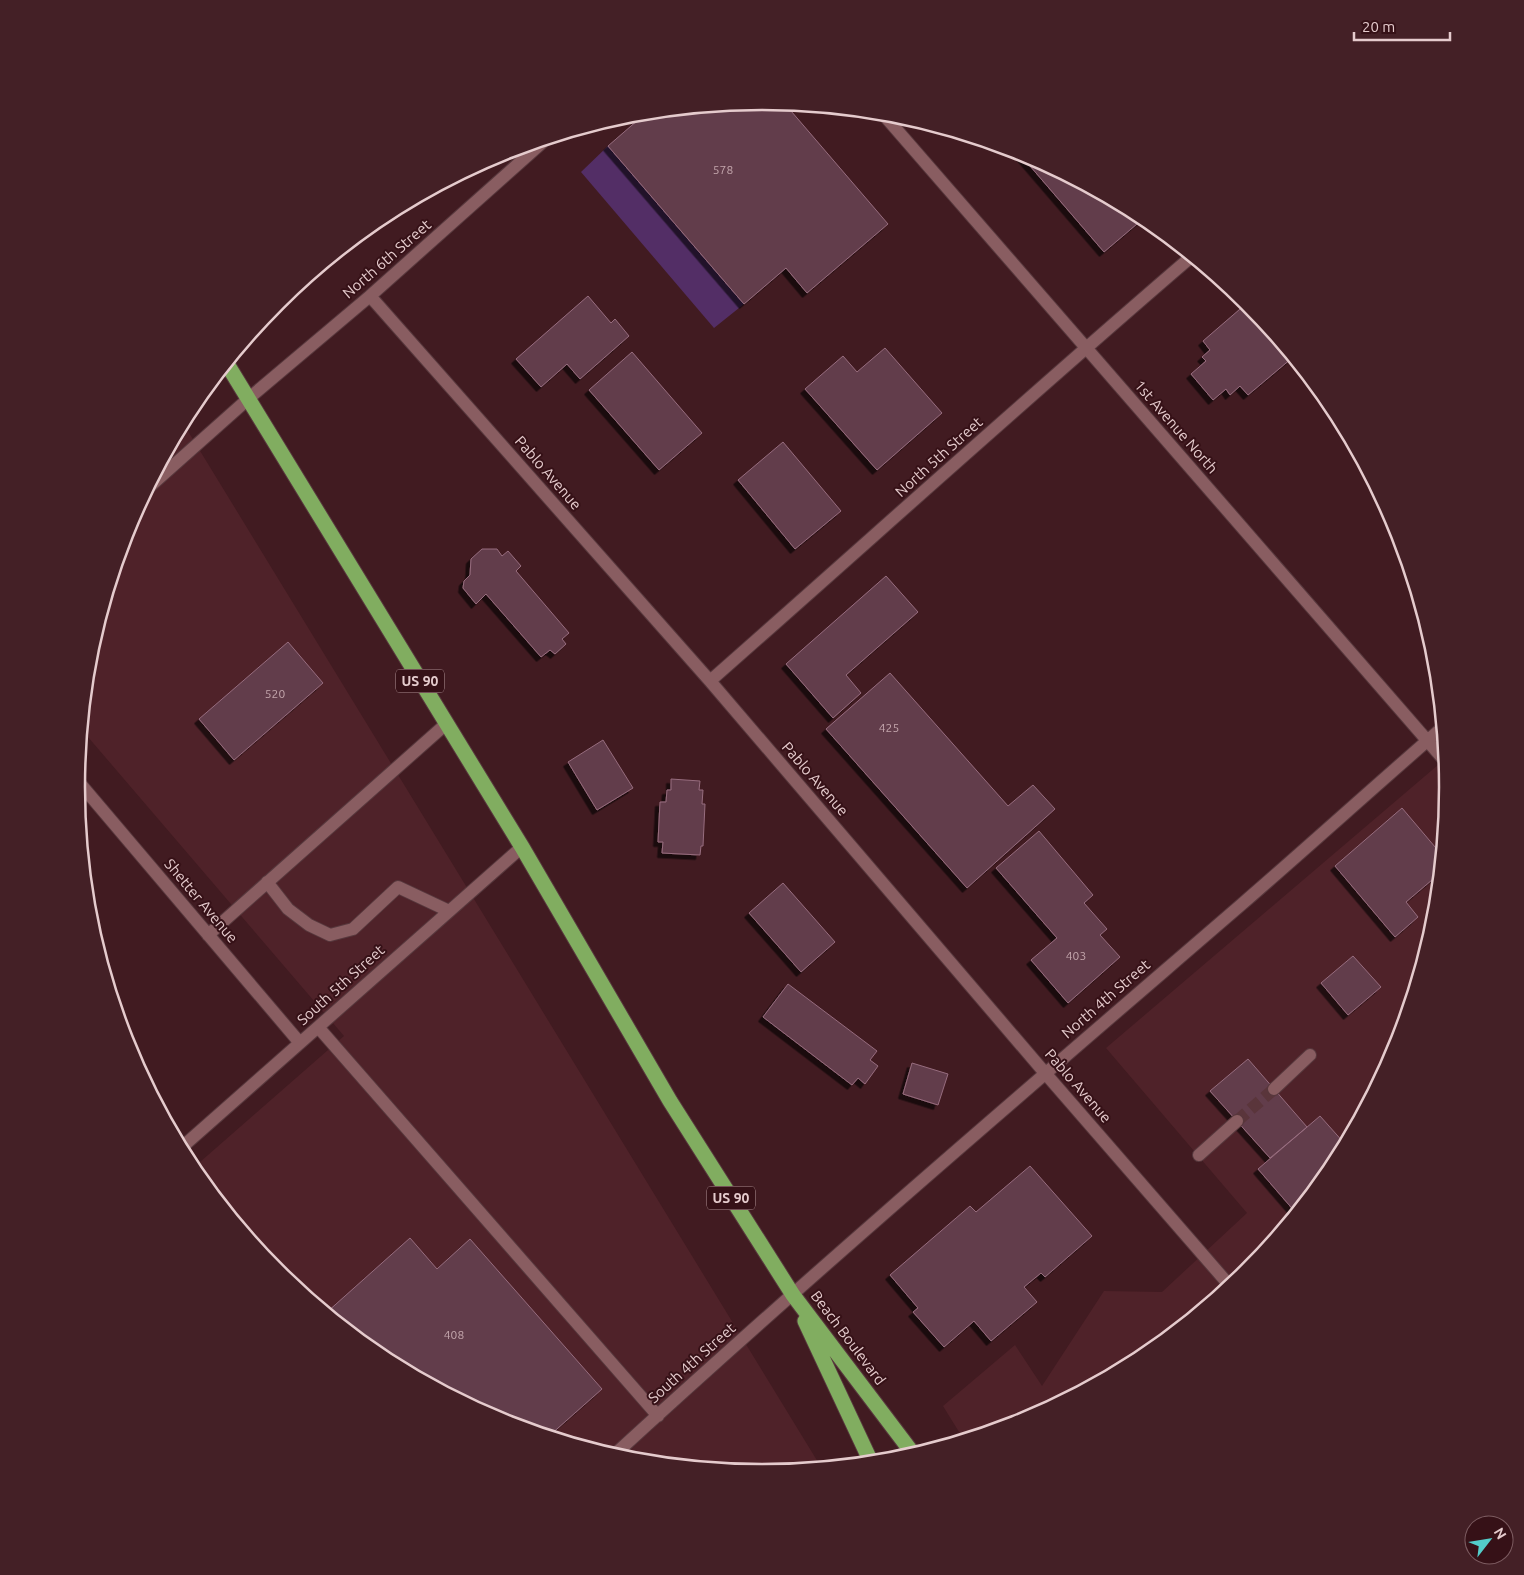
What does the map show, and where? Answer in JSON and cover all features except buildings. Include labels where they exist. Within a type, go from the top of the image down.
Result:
[{"type":"highway","name":"US 90","points":[[230,369],[522,847],[670,1101],[793,1295]]},
{"type":"highway","name":"Beach Boulevard","points":[[793,1295],[909,1447]]},
{"type":"highway","name":"Beach Boulevard","points":[[793,1295],[868,1456]]},
{"type":"street","name":"1st Avenue North","points":[[892,124],[1438,753]]},
{"type":"street","name":"North 6th Street","points":[[161,476],[248,399],[370,296],[534,150]]},
{"type":"street","name":"North 5th Street","points":[[710,681],[1187,261]]},
{"type":"street","name":"Pablo Avenue","points":[[370,296],[710,681],[1225,1280]]},
{"type":"street","points":[[208,935],[446,724]]},
{"type":"street","name":"North 4th Street","points":[[793,1295],[1437,733]]},
{"type":"street","name":"Shetter Avenue","points":[[85,790],[300,1043]]},
{"type":"street","name":"South 5th Street","points":[[186,1143],[522,847]]},
{"type":"street","points":[[267,882],[288,909],[309,925],[330,935],[354,928],[398,887],[449,911]]},
{"type":"street","points":[[318,1027],[658,1416]]},
{"type":"street","points":[[1274,1089],[1310,1055]]},
{"type":"street","points":[[1199,1156],[1237,1121]]},
{"type":"street","name":"South 4th Street","points":[[621,1449],[793,1295]]},
{"type":"shaded area","points":[[608,146],[744,304],[714,328],[581,172]]},
{"type":"shaded area","points":[[187,430],[818,1462],[762,1464],[674,1459],[630,1451],[544,1429],[463,1395],[423,1374],[350,1325],[316,1296],[283,1266],[253,1234],[199,1163],[344,1036],[87,736],[98,655],[108,612],[121,570],[155,488]]},
{"type":"shaded area","points":[[1438,765],[1438,832],[1426,920],[1416,963],[1403,1005],[1369,1087],[1325,1164],[1271,1234],[1241,1266],[1174,1325],[1100,1374],[1061,1395],[1021,1413],[961,1434],[943,1406],[1015,1345],[1042,1386],[1104,1291],[1162,1292],[1247,1213],[1106,1048]]},
{"type":"tunnel","points":[[1237,1121],[1274,1089]]}]
